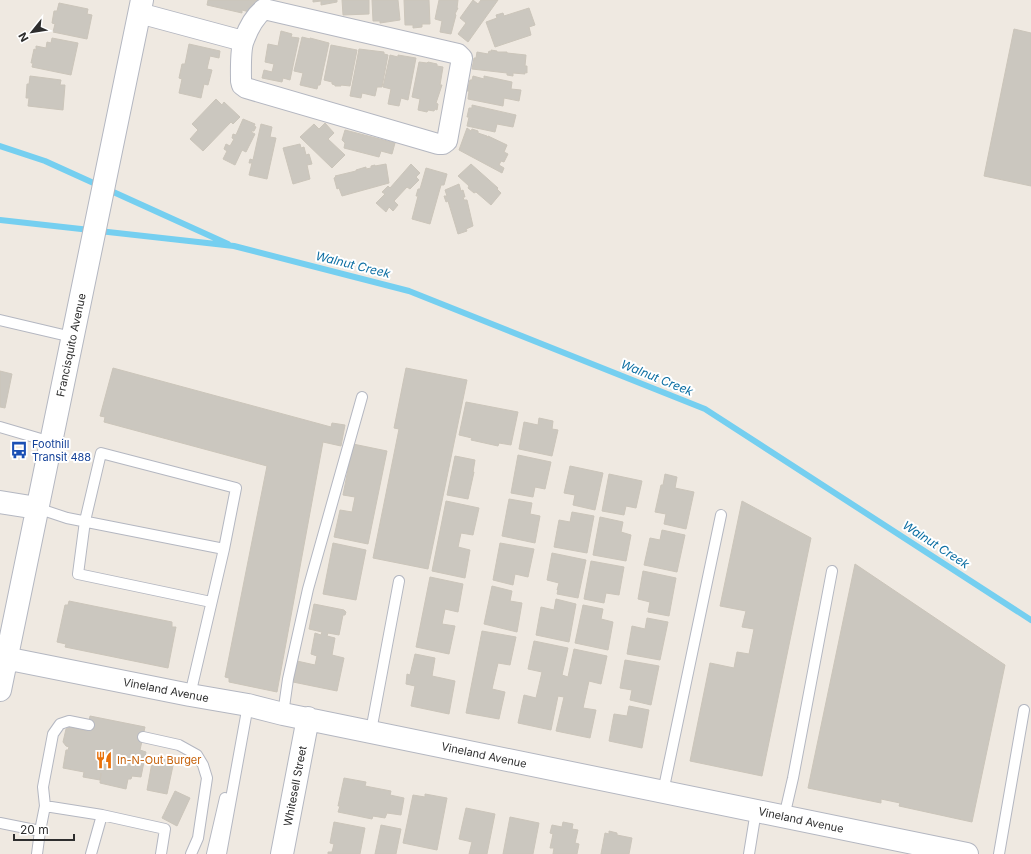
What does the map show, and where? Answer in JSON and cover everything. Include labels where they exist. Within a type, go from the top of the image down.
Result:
[{"type":"street","points":[[141,7],[243,41]]},
{"type":"street","name":"Francisquito Avenue","points":[[0,690],[3,657],[37,508],[141,7]]},
{"type":"street","points":[[264,9],[458,54],[462,58],[447,141],[443,144],[438,144],[246,88],[242,85],[241,81],[243,41],[254,20],[264,9]]},
{"type":"street","points":[[0,502],[37,508]]},
{"type":"street","name":"Vineland Avenue","points":[[3,657],[190,695],[248,705],[283,714],[784,816],[936,851],[967,854]]},
{"type":"street","name":"Whitesell Street","points":[[282,854],[308,718]]},
{"type":"lane","points":[[0,320],[72,337]]},
{"type":"lane","points":[[283,714],[288,679],[308,589],[362,397]]},
{"type":"lane","points":[[0,427],[51,442]]},
{"type":"lane","points":[[190,695],[224,549],[236,488],[101,453],[85,521],[78,574],[211,602]]},
{"type":"lane","points":[[37,508],[67,518],[224,549]]},
{"type":"lane","points":[[663,792],[721,515]]},
{"type":"lane","points":[[784,816],[793,778],[832,570]]},
{"type":"lane","points":[[371,731],[399,581]]},
{"type":"lane","points":[[221,854],[248,705]]},
{"type":"lane","points":[[999,854],[1024,710]]},
{"type":"lane","points":[[37,854],[45,806],[43,787],[53,734],[60,724],[69,721],[88,725]]},
{"type":"lane","points":[[143,737],[179,745],[197,755],[203,766],[207,778],[198,838],[191,854]]},
{"type":"lane","points":[[212,854],[225,798],[233,789]]},
{"type":"lane","points":[[45,806],[102,815],[164,829],[161,854]]},
{"type":"lane","points":[[749,854],[756,811]]},
{"type":"lane","points":[[92,854],[102,815]]},
{"type":"lane","points":[[0,823],[40,831]]},
{"type":"building","points":[[208,0],[260,0],[260,2],[256,1],[253,13],[242,10],[242,13],[207,5]]},
{"type":"building","points":[[313,0],[337,0],[337,2],[321,5],[321,1],[313,2]]},
{"type":"building","points":[[342,0],[369,0],[369,14],[343,15]]},
{"type":"building","points":[[372,0],[398,0],[400,20],[380,23],[380,21],[373,21]]},
{"type":"building","points":[[404,0],[429,0],[430,24],[422,24],[422,27],[413,28],[413,25],[405,25]]},
{"type":"building","points":[[439,0],[458,0],[458,8],[455,14],[451,34],[440,32],[442,21],[435,19]]},
{"type":"building","points":[[473,0],[478,4],[481,0],[498,0],[468,42],[458,34],[466,23],[460,18]]},
{"type":"building","points":[[59,3],[88,9],[87,14],[92,15],[87,39],[53,32],[55,24],[52,23],[54,11],[57,11]]},
{"type":"building","points":[[529,8],[535,25],[529,27],[531,35],[495,47],[486,22],[497,18],[496,15],[503,13],[504,16]]},
{"type":"building","points":[[1014,29],[1031,33],[1031,186],[984,176]]},
{"type":"building","points":[[281,31],[292,34],[291,37],[299,38],[290,80],[283,78],[282,82],[262,78],[264,70],[272,72],[274,64],[265,62],[268,44],[278,46]]},
{"type":"building","points":[[302,37],[329,43],[320,85],[318,85],[317,89],[300,85],[303,73],[294,71]]},
{"type":"building","points":[[52,38],[78,43],[71,75],[32,67],[33,63],[31,63],[36,46],[46,48],[47,42],[51,43]]},
{"type":"building","points":[[189,44],[220,51],[219,58],[210,56],[207,69],[212,70],[208,85],[204,84],[201,98],[179,93],[182,79],[179,78],[182,64],[185,64]]},
{"type":"building","points":[[331,45],[357,50],[350,86],[335,86],[332,82],[324,80]]},
{"type":"building","points":[[359,49],[384,52],[384,54],[388,55],[382,87],[377,87],[375,96],[362,93],[361,98],[350,96]]},
{"type":"building","points":[[491,50],[526,55],[525,66],[527,66],[527,73],[513,73],[513,76],[507,75],[507,73],[472,69],[477,52],[488,54]]},
{"type":"building","points":[[390,55],[416,58],[408,100],[401,98],[399,106],[388,104],[391,89],[383,87]]},
{"type":"building","points":[[419,62],[428,62],[443,67],[440,85],[442,85],[436,103],[438,104],[437,110],[428,110],[427,112],[418,110],[420,99],[412,97]]},
{"type":"building","points":[[30,76],[61,80],[60,85],[65,85],[63,110],[28,106],[29,98],[26,98],[27,84],[29,84]]},
{"type":"building","points":[[473,76],[484,79],[484,76],[512,82],[511,89],[521,90],[519,101],[504,98],[503,106],[468,99],[469,91],[467,91],[470,80],[472,80]]},
{"type":"building","points":[[216,99],[222,105],[224,102],[240,117],[233,124],[231,122],[203,151],[190,139],[198,130],[192,124]]},
{"type":"building","points":[[472,105],[516,115],[513,127],[497,124],[495,132],[467,126],[469,108],[472,108]]},
{"type":"building","points":[[243,119],[255,124],[254,126],[256,127],[254,131],[251,132],[255,134],[246,152],[242,150],[235,165],[223,159],[227,151],[224,149],[226,144],[230,146],[234,139],[232,138],[233,134],[236,135]]},
{"type":"building","points":[[325,123],[334,133],[328,139],[345,155],[332,168],[300,137],[314,124],[319,129]]},
{"type":"building","points":[[261,124],[272,127],[270,137],[276,138],[267,179],[249,175],[252,163],[249,163],[250,159],[253,160]]},
{"type":"building","points":[[467,128],[471,131],[472,129],[478,131],[478,133],[487,136],[487,138],[488,136],[507,145],[504,152],[508,154],[504,162],[501,161],[499,165],[504,168],[502,173],[459,150]]},
{"type":"building","points":[[345,130],[395,143],[392,154],[381,151],[379,157],[344,148],[345,143],[342,140]]},
{"type":"building","points":[[300,144],[301,148],[304,147],[306,155],[309,154],[312,164],[307,165],[310,179],[293,184],[283,148]]},
{"type":"building","points":[[386,164],[389,183],[342,196],[339,188],[337,189],[334,178],[336,177],[335,176],[366,167],[366,169],[375,165]]},
{"type":"building","points":[[411,164],[420,173],[416,177],[419,180],[410,189],[407,187],[394,201],[398,205],[393,211],[389,207],[386,212],[376,203],[385,194],[382,192],[388,186],[390,188]]},
{"type":"building","points":[[471,164],[498,188],[497,189],[501,193],[491,205],[476,192],[474,193],[468,188],[469,186],[458,176]]},
{"type":"building","points":[[426,168],[447,174],[444,185],[441,185],[430,224],[412,219],[418,196],[416,196],[418,189],[420,189]]},
{"type":"building","points":[[459,184],[461,191],[463,190],[465,197],[463,197],[464,200],[467,200],[473,226],[466,229],[467,231],[458,234],[448,201],[446,202],[444,196],[447,196],[445,190]]},
{"type":"building","points":[[113,368],[331,427],[332,423],[345,425],[341,446],[323,442],[277,692],[229,682],[229,678],[225,677],[267,466],[104,422],[105,417],[100,416]]},
{"type":"building","points":[[406,368],[467,380],[428,569],[373,558],[399,429],[394,428]]},
{"type":"building","points":[[0,371],[12,374],[5,408],[0,407]]},
{"type":"building","points":[[466,402],[518,412],[511,445],[499,443],[498,446],[471,440],[472,438],[459,435]]},
{"type":"building","points":[[539,418],[553,421],[552,429],[558,430],[552,456],[519,449],[524,422],[538,425]]},
{"type":"building","points":[[353,444],[387,451],[368,544],[334,537],[340,510],[352,512],[355,497],[343,495]]},
{"type":"building","points":[[518,455],[551,462],[545,489],[535,487],[533,497],[511,493]]},
{"type":"building","points":[[455,456],[475,460],[468,499],[447,495]]},
{"type":"building","points":[[570,466],[603,473],[595,510],[573,505],[575,495],[564,493]]},
{"type":"building","points":[[609,474],[642,481],[636,508],[626,506],[624,515],[602,511]]},
{"type":"building","points":[[665,474],[677,477],[675,488],[694,492],[686,529],[664,524],[666,514],[655,512]]},
{"type":"building","points":[[509,499],[532,503],[530,514],[540,516],[535,543],[502,536]]},
{"type":"building","points":[[446,501],[479,508],[473,535],[461,533],[458,547],[470,550],[465,578],[432,571]]},
{"type":"building","points":[[742,501],[811,538],[762,776],[690,761],[710,663],[734,668],[737,652],[749,654],[754,629],[742,627],[746,611],[720,606]]},
{"type":"building","points":[[572,512],[594,516],[587,553],[554,547],[559,520],[570,522]]},
{"type":"building","points":[[600,517],[623,522],[621,532],[631,535],[626,561],[593,555]]},
{"type":"building","points":[[662,530],[685,535],[677,572],[644,565],[650,538],[660,540]]},
{"type":"building","points":[[333,543],[366,550],[356,600],[323,594]]},
{"type":"building","points":[[500,543],[534,549],[528,577],[515,574],[513,585],[493,580]]},
{"type":"building","points":[[552,553],[586,560],[578,598],[557,594],[559,583],[547,580]]},
{"type":"building","points":[[591,561],[624,567],[619,595],[606,593],[604,603],[584,599]]},
{"type":"building","points":[[855,564],[1005,665],[972,822],[899,806],[900,803],[881,799],[881,803],[808,788]]},
{"type":"building","points":[[643,571],[676,578],[669,616],[648,612],[650,602],[638,599]]},
{"type":"building","points":[[430,577],[463,584],[458,612],[445,609],[442,624],[455,626],[449,654],[416,647]]},
{"type":"building","points":[[492,586],[512,591],[510,601],[522,603],[517,632],[484,624]]},
{"type":"building","points":[[556,599],[576,604],[569,642],[536,635],[541,607],[554,610]]},
{"type":"building","points":[[69,601],[172,622],[172,627],[176,627],[168,668],[65,647],[66,644],[57,642],[65,605],[68,605]]},
{"type":"building","points":[[314,604],[344,610],[346,612],[345,615],[343,615],[339,635],[328,633],[327,636],[335,638],[332,655],[344,658],[337,691],[293,682],[297,661],[315,665],[317,656],[311,654],[315,633],[321,635],[322,632],[309,629]]},
{"type":"building","points":[[583,605],[603,609],[601,619],[613,622],[608,650],[575,643]]},
{"type":"building","points":[[647,618],[668,622],[660,660],[627,654],[632,626],[645,629]]},
{"type":"building","points":[[482,631],[516,637],[510,665],[498,663],[492,689],[505,692],[499,719],[466,713]]},
{"type":"building","points":[[534,641],[568,648],[562,675],[568,677],[574,649],[607,656],[601,684],[589,681],[583,708],[596,710],[590,738],[556,731],[564,697],[558,696],[551,730],[518,723],[524,695],[536,698],[542,672],[528,669]]},
{"type":"building","points":[[415,654],[435,658],[432,676],[455,681],[449,714],[411,706],[415,686],[406,684],[407,674],[410,675]]},
{"type":"building","points":[[625,660],[659,666],[651,705],[630,700],[632,690],[620,688]]},
{"type":"building","points":[[629,706],[649,710],[642,748],[609,741],[614,714],[627,716]]},
{"type":"building","name":"In-N-Out Burger","points":[[90,716],[145,727],[140,750],[146,752],[141,777],[132,776],[131,779],[128,779],[126,789],[100,783],[101,773],[100,780],[83,777],[84,772],[63,768],[66,750],[68,750],[69,747],[63,742],[66,729],[70,727],[87,731]]},
{"type":"building","points":[[153,757],[174,761],[167,794],[147,790]]},
{"type":"building","points":[[344,778],[366,782],[365,786],[391,791],[390,795],[404,798],[401,815],[387,813],[385,818],[373,816],[372,819],[338,812]]},
{"type":"building","points":[[175,791],[190,798],[177,826],[162,818]]},
{"type":"building","points":[[425,794],[447,798],[437,850],[403,843],[413,795],[425,797]]},
{"type":"building","points":[[466,808],[495,814],[487,854],[469,854],[472,842],[459,839]]},
{"type":"building","points":[[510,817],[539,823],[533,854],[503,854]]},
{"type":"building","points":[[334,822],[365,828],[360,854],[328,854],[328,852],[332,852],[334,844],[330,843]]},
{"type":"building","points":[[563,822],[573,824],[572,829],[578,830],[575,843],[579,844],[577,854],[553,854],[554,848],[550,848],[553,834],[550,833],[552,825],[562,827]]},
{"type":"building","points":[[381,825],[401,829],[396,854],[375,854]]},
{"type":"building","points":[[609,831],[617,833],[617,835],[632,838],[629,854],[601,854],[605,833],[609,834]]},
{"type":"waterway","name":"Walnut Creek","points":[[0,146],[45,161],[228,244]]},
{"type":"waterway","name":"Walnut Creek","points":[[0,220],[234,246],[409,291],[705,409],[1031,620]]},
{"type":"place","name":"Foothill Transit 488","points":[[19,450]]},
{"type":"place","name":"In-N-Out Burger","points":[[104,760]]}]
